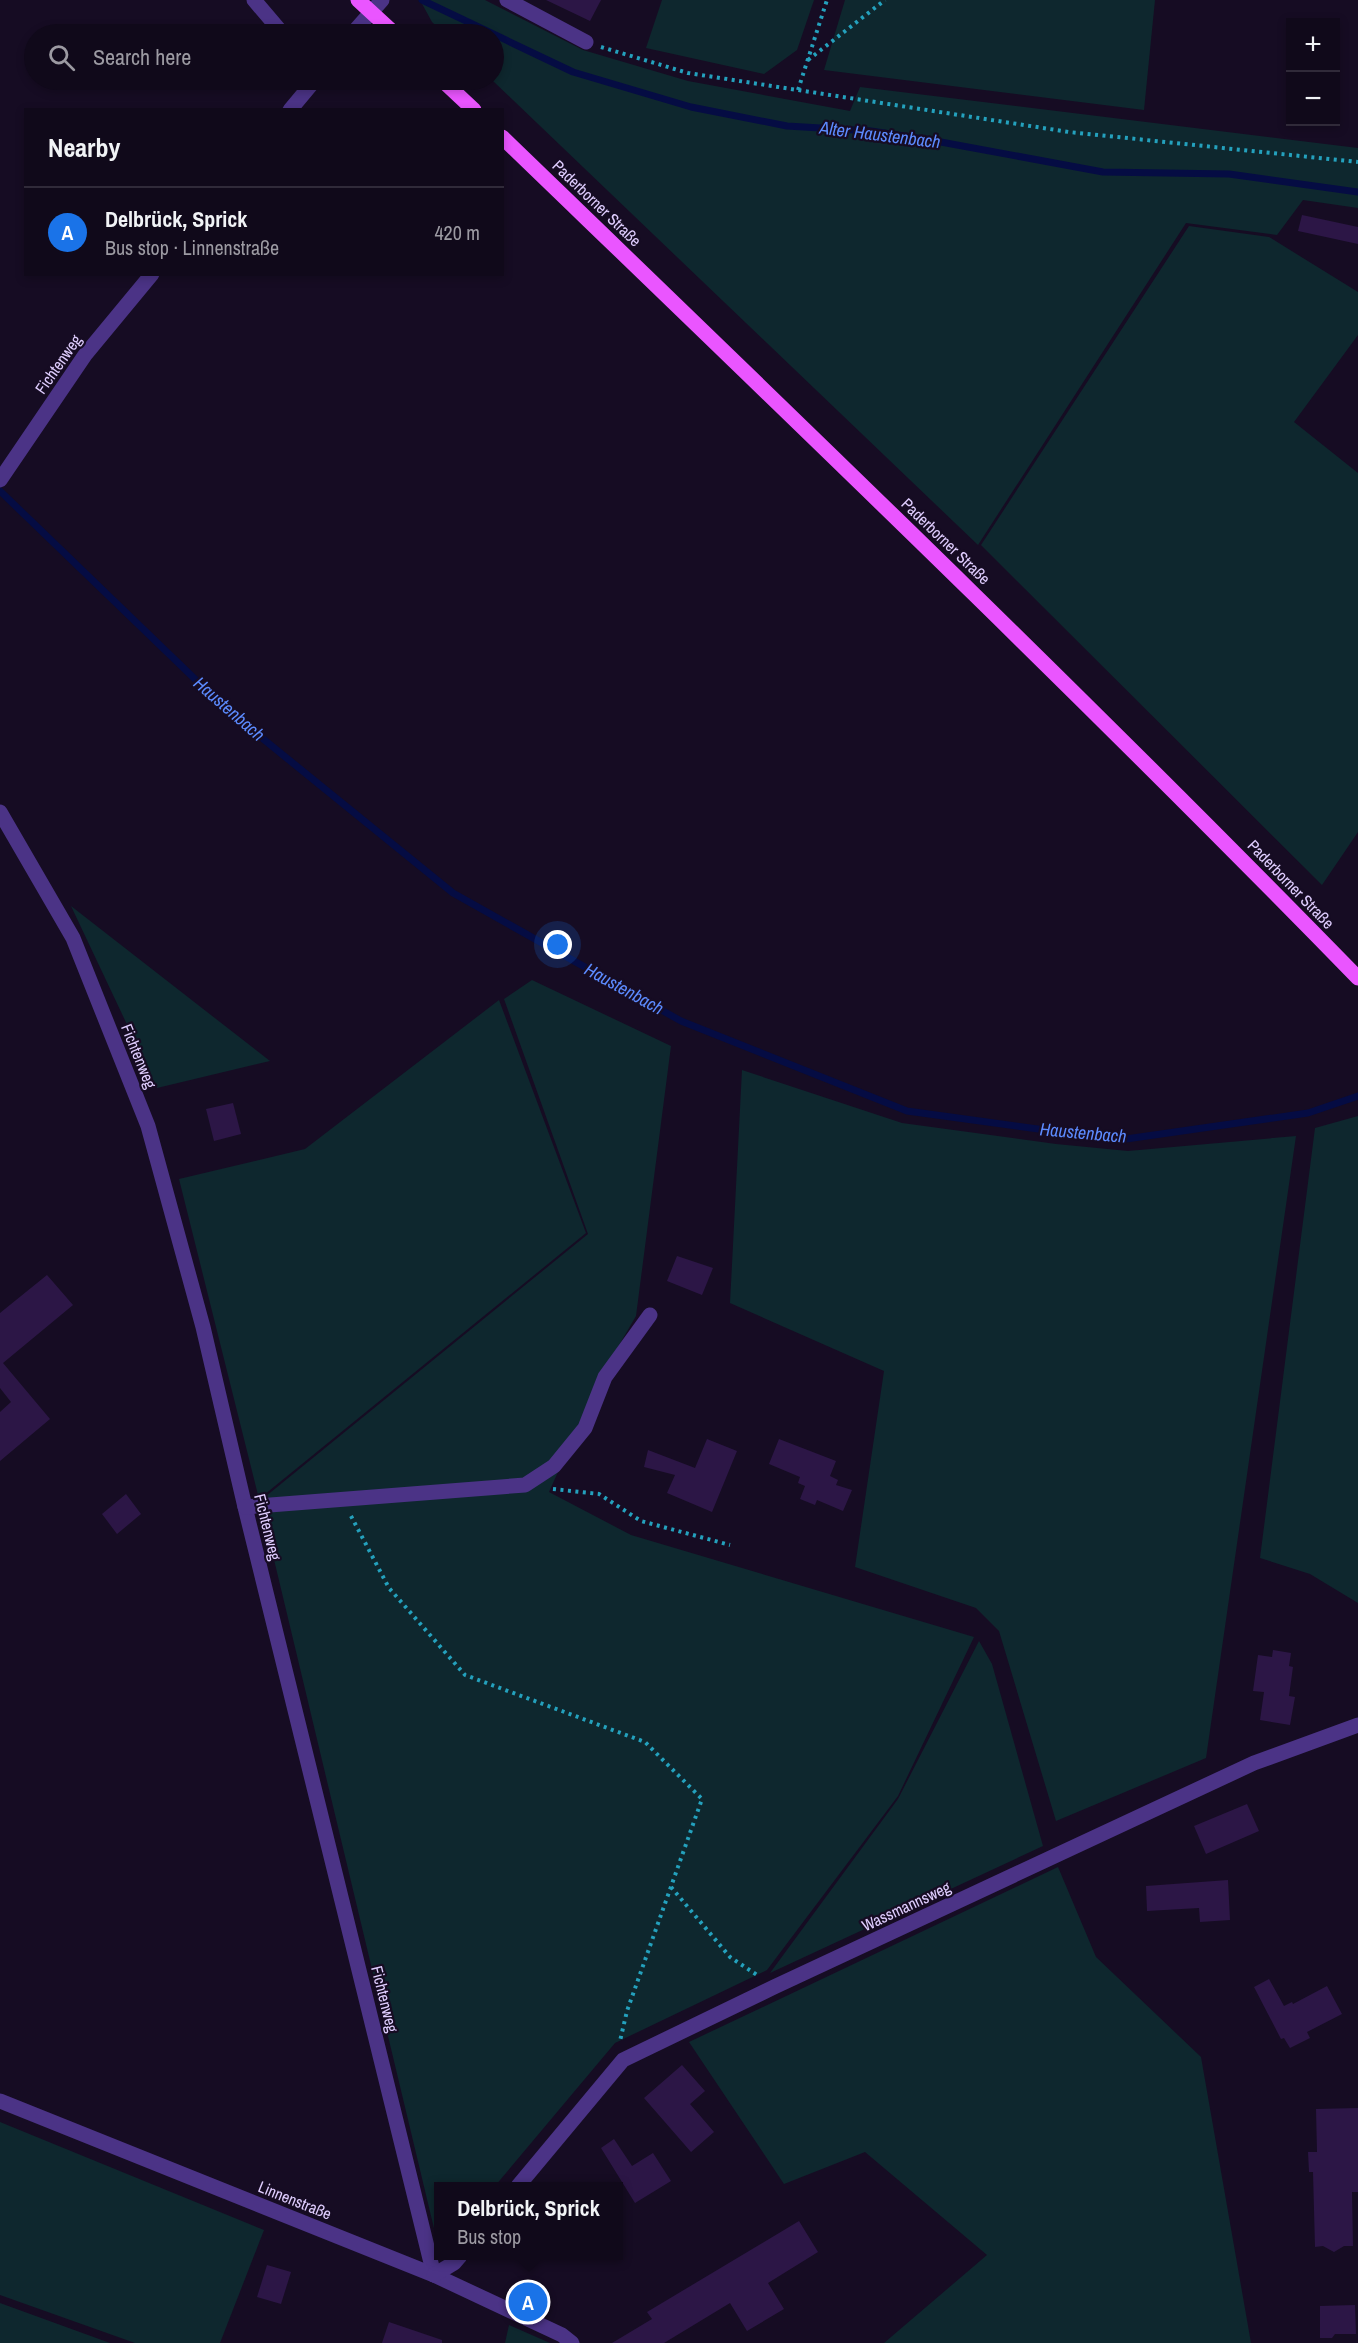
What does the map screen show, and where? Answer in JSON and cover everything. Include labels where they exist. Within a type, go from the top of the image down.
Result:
[{"type":"main road","points":[[358,0],[384,24]]},
{"type":"main road","points":[[453,90],[472,108]]},
{"type":"main road","name":"Paderborner Straße","points":[[504,139],[922,543],[1222,839],[1358,978]]},
{"type":"street","points":[[254,0],[274,24]]},
{"type":"street","points":[[361,24],[382,0]]},
{"type":"street","points":[[507,0],[586,42]]},
{"type":"street","points":[[292,108],[307,90]]},
{"type":"street","name":"Fichtenweg","points":[[3,476],[85,355],[150,276]]},
{"type":"street","name":"Fichtenweg","points":[[0,812],[73,938],[148,1126],[203,1327],[245,1507],[434,2275]]},
{"type":"street","points":[[245,1507],[525,1485],[554,1466],[585,1428],[605,1377],[650,1316]]},
{"type":"street","name":"Wassmannsweg","points":[[522,2182],[623,2060],[1254,1763],[1358,1725]]},
{"type":"street","name":"Linnenstraße","points":[[0,2101],[434,2275],[562,2335],[572,2343]]},
{"type":"street","points":[[434,2275],[457,2260]]},
{"type":"path","points":[[798,90],[827,0]]},
{"type":"path","points":[[808,60],[885,0]]},
{"type":"path","points":[[586,42],[688,73],[1069,132],[1358,162]]},
{"type":"path","points":[[525,1485],[599,1494],[641,1521],[730,1545]]},
{"type":"path","points":[[349,1498],[351,1519],[389,1588],[465,1675],[645,1742],[702,1799],[627,2010],[614,2072]]},
{"type":"path","points":[[670,1886],[730,1958],[774,1987]]},
{"type":"shaded area","points":[[420,0],[485,0],[583,50],[688,81],[850,111],[860,87],[1358,148],[1358,208],[1303,200],[1277,235],[1186,223],[978,545],[502,90],[504,24],[434,24]]},
{"type":"shaded area","points":[[662,0],[814,0],[797,50],[764,74],[646,48]]},
{"type":"shaded area","points":[[845,0],[1155,0],[1144,110],[824,70]]},
{"type":"shaded area","points":[[1189,226],[1269,237],[1358,292],[1358,335],[1294,422],[1358,473],[1358,832],[1322,885],[981,545]]},
{"type":"shaded area","points":[[71,906],[270,1061],[157,1088]]},
{"type":"shaded area","points":[[532,980],[671,1046],[636,1316],[601,1376],[549,1492],[631,1535],[974,1637],[898,1796],[767,1970],[615,2043],[498,2182],[434,2182],[434,2228],[260,1501],[588,1234],[504,999]]},
{"type":"shaded area","points":[[499,1000],[586,1233],[259,1499],[179,1179],[305,1149]]},
{"type":"shaded area","points":[[742,1070],[902,1123],[1056,1144],[1128,1151],[1296,1136],[1206,1758],[1056,1821],[999,1631],[976,1608],[855,1567],[884,1371],[730,1303]]},
{"type":"shaded area","points":[[1358,1116],[1358,1603],[1310,1574],[1260,1558],[1315,1128]]},
{"type":"shaded area","points":[[979,1641],[992,1664],[1043,1846],[770,1973],[898,1799]]},
{"type":"shaded area","points":[[1058,1867],[1096,1957],[1201,2057],[1251,2343],[884,2343],[987,2255],[865,2152],[784,2184],[689,2042]]},
{"type":"shaded area","points":[[0,2122],[264,2230],[220,2343],[135,2343],[0,2295]]},
{"type":"shaded area","points":[[0,2303],[110,2343],[0,2343]]},
{"type":"shaded area","points":[[509,2325],[550,2343],[505,2343]]},
{"type":"building","points":[[546,0],[601,0],[590,21]]},
{"type":"building","points":[[1302,215],[1358,227],[1358,244],[1298,231]]},
{"type":"building","points":[[233,1103],[241,1134],[214,1141],[206,1109]]},
{"type":"building","points":[[677,1256],[713,1268],[702,1295],[667,1281]]},
{"type":"building","points":[[47,1275],[73,1305],[3,1363],[50,1419],[0,1461],[0,1412],[11,1402],[0,1388],[0,1313]]},
{"type":"building","points":[[707,1439],[737,1451],[712,1512],[667,1493],[675,1475],[644,1467],[648,1450],[695,1468]]},
{"type":"building","points":[[779,1439],[836,1461],[830,1476],[838,1480],[836,1485],[852,1490],[843,1511],[817,1500],[815,1505],[800,1499],[805,1486],[798,1483],[800,1477],[769,1464]]},
{"type":"building","points":[[126,1494],[141,1514],[117,1534],[102,1514]]},
{"type":"building","points":[[1273,1650],[1291,1653],[1289,1666],[1293,1667],[1289,1696],[1295,1697],[1290,1725],[1260,1720],[1264,1692],[1253,1691],[1258,1655],[1272,1657]]},
{"type":"building","points":[[1247,1804],[1259,1831],[1206,1854],[1194,1826]]},
{"type":"building","points":[[1228,1880],[1230,1920],[1200,1922],[1199,1908],[1147,1911],[1146,1886]]},
{"type":"building","points":[[1269,1979],[1284,2006],[1292,2002],[1293,2004],[1327,1986],[1342,2014],[1307,2032],[1310,2038],[1290,2048],[1284,2038],[1281,2039],[1254,1987]]},
{"type":"building","points":[[682,2065],[705,2091],[690,2104],[714,2132],[691,2152],[644,2098]]},
{"type":"building","points":[[1358,2108],[1358,2192],[1352,2192],[1353,2246],[1344,2246],[1334,2252],[1323,2246],[1315,2247],[1313,2172],[1309,2172],[1308,2152],[1317,2152],[1316,2109]]},
{"type":"building","points":[[614,2139],[632,2166],[653,2153],[671,2181],[635,2203],[601,2148]]},
{"type":"building","points":[[799,2221],[818,2252],[768,2283],[784,2309],[747,2331],[730,2303],[664,2343],[612,2343],[652,2319],[647,2312]]},
{"type":"building","points":[[267,2265],[291,2272],[281,2304],[257,2297]]},
{"type":"building","points":[[1355,2305],[1356,2334],[1335,2334],[1332,2338],[1320,2338],[1320,2306]]},
{"type":"building","points":[[389,2322],[442,2340],[442,2343],[382,2343]]},
{"type":"waterway","name":"Alter Haustenbach","points":[[422,0],[472,24]]},
{"type":"waterway","name":"Alter Haustenbach","points":[[504,39],[573,72],[691,107],[787,126],[871,131],[1103,172],[1229,174],[1358,192]]},
{"type":"waterway","name":"Haustenbach","points":[[0,491],[225,708],[453,893],[681,1021],[907,1111],[1119,1140],[1308,1113],[1358,1096]]},
{"type":"place","name":"Delbrück, Sprick","points":[[528,2302]]}]
